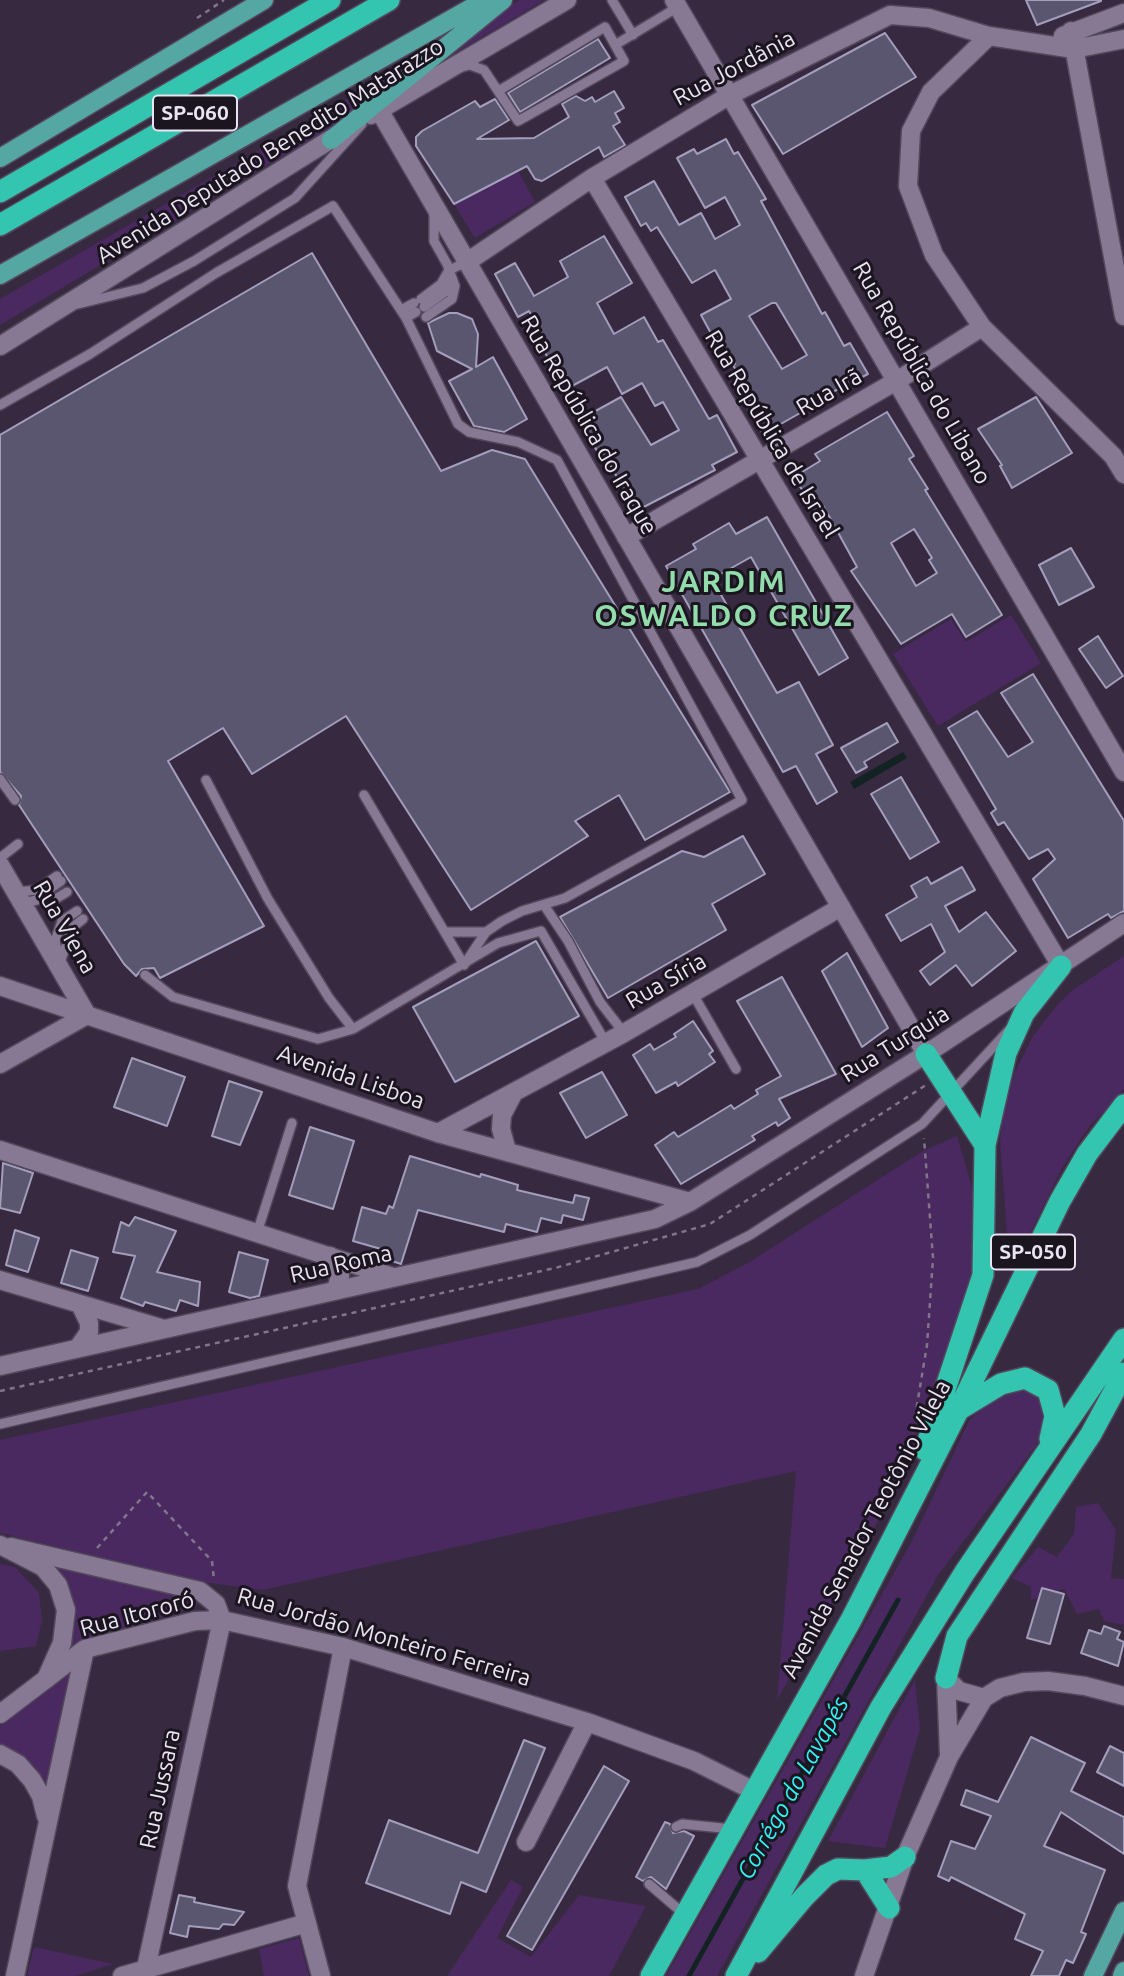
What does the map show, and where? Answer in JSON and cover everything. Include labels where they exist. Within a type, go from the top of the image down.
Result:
[{"type":"highway","name":"SP-060","points":[[0,192],[330,0]]},
{"type":"highway","name":"SP-060","points":[[0,225],[389,0]]},
{"type":"highway","points":[[895,1533],[948,1389],[983,1275],[985,1145],[1006,1053],[1024,1013],[1061,966]]},
{"type":"highway","points":[[926,1054],[985,1145]]},
{"type":"highway","name":"Avenida Senador Teotônio Vilela","points":[[651,1976],[756,1791],[895,1533],[960,1409],[1059,1200],[1087,1153],[1124,1105]]},
{"type":"highway","points":[[737,1973],[881,1706],[1048,1447],[1124,1339]]},
{"type":"highway","points":[[946,1678],[957,1636],[1091,1434],[1124,1373]]},
{"type":"highway","points":[[960,1409],[1001,1384],[1025,1378],[1048,1390],[1055,1416],[1048,1447]]},
{"type":"highway","points":[[737,1973],[826,1875],[838,1869],[891,1867],[905,1857]]},
{"type":"highway","points":[[865,1870],[889,1908]]},
{"type":"main road","points":[[152,64],[241,0]]},
{"type":"main road","points":[[0,158],[152,64],[264,0]]},
{"type":"main road","points":[[0,275],[485,0]]},
{"type":"main road","points":[[331,140],[503,0]]},
{"type":"main road","points":[[1093,1976],[1124,1911]]},
{"type":"main road","points":[[1122,1976],[1124,1971]]},
{"type":"street","name":"Avenida Deputado Benedito Matarazzo","points":[[0,346],[374,113],[568,0]]},
{"type":"street","name":"Rua República do Libano","points":[[676,3],[1124,772]]},
{"type":"street","points":[[1124,13],[1073,40],[1124,316]]},
{"type":"street","name":"Rua Jordânia","points":[[467,262],[592,178],[730,95],[890,15],[929,18],[989,36],[1051,43],[1124,39]]},
{"type":"street","points":[[989,36],[931,92],[912,131],[908,186],[934,255],[982,327],[1113,456],[1124,474]]},
{"type":"street","name":"Rua República do Iraque","points":[[374,113],[434,205],[926,1054]]},
{"type":"street","name":"Rua República de Israel","points":[[592,178],[1061,966]]},
{"type":"street","name":"Rua Irã","points":[[626,537],[898,380],[982,327]]},
{"type":"street","name":"Rua Viena","points":[[0,865],[87,1015]]},
{"type":"street","name":"Rua Síria","points":[[438,1133],[694,994],[841,907]]},
{"type":"street","name":"Rua Turquia","points":[[690,1202],[926,1054],[1124,923]]},
{"type":"street","name":"Avenida Lisboa","points":[[0,986],[438,1133],[690,1202]]},
{"type":"street","points":[[0,1064],[87,1015]]},
{"type":"street","points":[[507,1152],[501,1129],[502,1115],[513,1094]]},
{"type":"street","points":[[0,1150],[393,1277]]},
{"type":"street","name":"Rua Roma","points":[[0,1366],[655,1219],[690,1202]]},
{"type":"street","points":[[330,1256],[338,1266],[340,1276],[336,1290]]},
{"type":"street","points":[[0,1280],[161,1328]]},
{"type":"street","points":[[78,1348],[89,1332],[89,1323],[80,1304]]},
{"type":"street","points":[[4,1546],[43,1566],[58,1585],[66,1610],[62,1643],[46,1679]]},
{"type":"street","name":"Rua Jordão Monteiro Ferreira","points":[[4,1546],[200,1591],[219,1612],[587,1722],[694,1761],[756,1791]]},
{"type":"street","name":"Rua Itororó","points":[[0,1714],[85,1649],[195,1621],[219,1612]]},
{"type":"street","name":"Rua Jussara","points":[[146,1968],[219,1612]]},
{"type":"street","points":[[321,1976],[297,1886],[343,1647]]},
{"type":"street","points":[[15,1976],[85,1649]]},
{"type":"street","points":[[946,1678],[959,1691],[984,1698]]},
{"type":"street","points":[[946,1678],[949,1757]]},
{"type":"street","points":[[864,1976],[905,1857],[949,1757],[984,1698],[1000,1688],[1024,1682],[1048,1681],[1085,1686],[1124,1696]]},
{"type":"street","points":[[526,1842],[587,1722]]},
{"type":"street","points":[[0,1754],[18,1764],[32,1780],[41,1796],[47,1823]]},
{"type":"street","points":[[122,1976],[307,1923]]},
{"type":"lane","points":[[612,0],[633,35]]},
{"type":"lane","points":[[615,45],[676,3]]},
{"type":"lane","points":[[449,68],[470,65],[484,71],[500,90],[518,121],[624,61],[605,27],[500,90]]},
{"type":"lane","points":[[63,307],[143,288],[194,261],[295,198],[374,113]]},
{"type":"lane","points":[[415,313],[445,292],[449,270],[434,242],[434,205]]},
{"type":"lane","points":[[0,405],[90,354],[216,273],[333,206],[415,313],[458,424],[469,432],[518,442],[557,460],[742,800],[565,898],[522,911],[486,932],[464,965]]},
{"type":"lane","points":[[449,270],[467,262]]},
{"type":"lane","points":[[0,779],[15,800]]},
{"type":"lane","points":[[206,780],[268,899],[329,998],[353,1029]]},
{"type":"lane","points":[[364,794],[464,965]]},
{"type":"lane","points":[[20,898],[40,895],[59,879]]},
{"type":"lane","points":[[20,898],[49,897],[52,901],[67,892]]},
{"type":"lane","points":[[544,905],[568,941],[600,1002],[624,1033]]},
{"type":"lane","points":[[59,963],[80,915]]},
{"type":"lane","points":[[145,975],[173,997],[318,1039],[353,1029],[498,943],[541,931],[606,1043]]},
{"type":"lane","points":[[446,932],[486,932]]},
{"type":"lane","points":[[694,994],[736,1069]]},
{"type":"lane","points":[[0,1424],[679,1269],[750,1235],[922,1124],[1024,1013]]},
{"type":"lane","points":[[257,1233],[292,1123]]},
{"type":"lane","points":[[676,1827],[682,1824],[734,1830]]},
{"type":"lane","points":[[649,1884],[686,1915]]},
{"type":"path","points":[[913,1426],[927,1345],[933,1258],[922,1124]]},
{"type":"path","points":[[83,1564],[147,1492],[212,1561],[219,1612]]},
{"type":"shaded area","points":[[520,0],[544,0],[0,325],[0,299]]},
{"type":"shaded area","points":[[518,171],[535,202],[475,238],[454,204]]},
{"type":"shaded area","points":[[1011,615],[1041,663],[938,726],[893,654],[951,619],[966,642]]},
{"type":"shaded area","points":[[903,752],[907,758],[854,789],[850,782]]},
{"type":"shaded area","points":[[1124,956],[1124,1089],[1089,1127],[1063,1166],[1010,1274],[1000,1141],[1004,1106],[1015,1072],[1033,1036],[1058,1004],[1073,990]]},
{"type":"shaded area","points":[[957,1136],[978,1208],[973,1273],[938,1382],[875,1527],[777,1700],[796,1471],[263,1590],[203,1582],[0,1533],[0,1440],[698,1289],[748,1263],[923,1151]]},
{"type":"shaded area","points":[[1024,1385],[1040,1395],[1044,1413],[1038,1443],[938,1575],[717,1976],[666,1976],[911,1543],[970,1419],[998,1396]]},
{"type":"shaded area","points":[[1098,1503],[1116,1530],[1111,1578],[1124,1579],[1124,1625],[1104,1621],[1099,1609],[1077,1614],[1064,1589],[1031,1600],[1031,1587],[1012,1578],[1038,1547],[1057,1557],[1074,1534],[1076,1507]]},
{"type":"shaded area","points":[[48,1563],[197,1600],[197,1607],[81,1641],[68,1651],[75,1610],[66,1580]]},
{"type":"shaded area","points":[[0,1564],[15,1567],[39,1593],[42,1620],[36,1646],[0,1651]]},
{"type":"shaded area","points":[[71,1670],[46,1789],[43,1779],[25,1757],[0,1744],[0,1726]]},
{"type":"shaded area","points":[[915,1680],[920,1729],[885,1848],[828,1841]]},
{"type":"shaded area","points":[[511,1880],[523,1887],[497,1938],[531,1957],[579,1895],[646,1906],[609,1976],[447,1976]]},
{"type":"shaded area","points":[[299,1938],[309,1976],[264,1976],[259,1949]]},
{"type":"shaded area","points":[[34,1947],[113,1964],[76,1976],[27,1976]]},
{"type":"building","points":[[1026,0],[1101,0],[1101,1],[1037,25]]},
{"type":"building","points":[[885,33],[916,77],[783,154],[752,105]]},
{"type":"building","points":[[598,39],[610,58],[520,112],[508,93]]},
{"type":"building","points":[[614,91],[624,108],[615,113],[620,122],[613,126],[625,145],[604,157],[599,147],[542,181],[535,179],[527,166],[454,204],[416,146],[416,137],[422,131],[475,101],[480,107],[495,99],[509,120],[477,139],[534,138],[569,117],[562,104],[576,96],[585,101],[592,97],[595,102]]},
{"type":"building","points":[[726,139],[734,154],[738,152],[766,199],[761,201],[822,314],[825,312],[844,346],[850,343],[868,374],[815,401],[816,404],[763,434],[740,394],[747,390],[733,365],[735,364],[720,336],[714,339],[701,315],[731,299],[715,270],[692,283],[657,227],[651,231],[646,223],[641,226],[625,197],[654,181],[679,225],[701,213],[715,239],[740,225],[725,197],[705,208],[677,158],[694,149],[697,154]],"holes":[[[776,303],[807,355],[782,369],[749,316]]]},
{"type":"building","points":[[604,236],[632,283],[597,303],[614,334],[644,317],[658,342],[663,340],[709,419],[717,415],[737,452],[712,465],[715,470],[636,511],[604,454],[600,456],[579,420],[621,397],[651,445],[679,430],[663,402],[655,406],[642,383],[622,394],[607,367],[572,386],[557,360],[551,364],[540,343],[545,340],[529,311],[518,317],[495,274],[515,263],[534,296],[568,277],[560,261]]},
{"type":"building","points":[[312,253],[441,471],[492,450],[525,459],[730,792],[645,840],[619,795],[575,821],[588,836],[471,910],[346,716],[252,774],[223,728],[168,761],[264,926],[160,978],[154,968],[142,969],[136,976],[124,964],[19,805],[21,796],[0,772],[0,435]]},
{"type":"building","points":[[449,313],[472,319],[478,334],[476,367],[493,357],[527,419],[504,432],[474,426],[449,381],[472,369],[437,351],[428,323]]},
{"type":"building","points":[[1036,397],[1072,453],[1012,488],[1000,466],[1002,465],[978,429]]},
{"type":"building","points":[[887,412],[914,456],[909,459],[928,489],[925,490],[1002,615],[966,637],[952,614],[901,644],[851,571],[857,567],[824,507],[816,512],[794,477],[820,461],[815,454]],"holes":[[[914,529],[932,558],[929,560],[937,573],[916,586],[891,543]]]},
{"type":"building","points":[[767,517],[848,658],[819,675],[751,557],[712,579],[777,693],[799,682],[833,745],[816,754],[837,792],[817,804],[796,766],[783,772],[666,566],[696,549],[693,544],[729,523],[736,534]]},
{"type":"building","points":[[1071,548],[1094,587],[1059,605],[1039,565]]},
{"type":"building","points":[[1098,636],[1123,676],[1106,688],[1079,649]]},
{"type":"building","points":[[1033,674],[1124,821],[1124,911],[1111,918],[1108,914],[1068,938],[1033,879],[1055,859],[1048,849],[1029,859],[1004,822],[998,825],[991,813],[996,809],[948,728],[977,711],[1008,757],[1033,742],[1001,693]]},
{"type":"building","points":[[887,723],[898,742],[864,762],[867,767],[856,773],[841,748]]},
{"type":"building","points":[[901,777],[939,842],[910,859],[871,794]]},
{"type":"building","points":[[743,836],[765,874],[712,904],[726,930],[608,998],[560,917],[682,851],[704,857]]},
{"type":"building","points":[[962,867],[975,890],[945,906],[959,932],[986,912],[1016,951],[972,986],[956,965],[930,985],[920,971],[945,952],[931,924],[901,941],[886,915],[917,897],[911,886],[927,877],[931,884]]},
{"type":"building","points":[[536,941],[579,1016],[455,1082],[413,1007]]},
{"type":"building","points":[[847,953],[888,1028],[862,1047],[822,971]]},
{"type":"building","points":[[782,977],[836,1074],[779,1099],[790,1118],[778,1126],[776,1122],[752,1136],[755,1140],[681,1184],[655,1145],[674,1132],[678,1137],[731,1105],[734,1109],[758,1094],[756,1090],[781,1076],[737,1001]]},
{"type":"building","points":[[693,1021],[713,1051],[709,1054],[715,1062],[678,1086],[676,1082],[656,1093],[633,1055],[650,1044],[654,1050],[676,1037],[674,1034]]},
{"type":"building","points":[[132,1058],[185,1077],[167,1126],[114,1107]]},
{"type":"building","points":[[602,1072],[627,1115],[586,1138],[560,1093]]},
{"type":"building","points":[[229,1081],[262,1092],[240,1145],[212,1136]]},
{"type":"building","points":[[310,1127],[354,1141],[333,1209],[289,1195]]},
{"type":"building","points":[[410,1156],[480,1177],[481,1174],[518,1185],[517,1190],[551,1198],[573,1203],[575,1195],[589,1198],[583,1220],[563,1215],[561,1223],[541,1218],[537,1232],[506,1224],[504,1232],[418,1210],[401,1264],[386,1259],[388,1251],[353,1241],[362,1207],[386,1214],[389,1206],[393,1208]]},
{"type":"building","points":[[3,1163],[33,1173],[20,1213],[0,1208]]},
{"type":"building","points":[[135,1217],[176,1231],[157,1272],[200,1282],[198,1306],[180,1300],[176,1311],[145,1302],[143,1306],[121,1298],[135,1256],[113,1252],[121,1222],[129,1226]]},
{"type":"building","points":[[15,1230],[39,1238],[28,1272],[6,1265]]},
{"type":"building","points":[[71,1250],[98,1258],[88,1291],[61,1283]]},
{"type":"building","points":[[239,1252],[268,1260],[259,1296],[250,1298],[229,1292]]},
{"type":"building","points":[[1042,1588],[1064,1594],[1050,1644],[1027,1638]]},
{"type":"building","points":[[1104,1626],[1120,1632],[1117,1639],[1124,1642],[1118,1666],[1081,1653],[1089,1630],[1101,1634]]},
{"type":"building","points":[[1031,1737],[1085,1763],[1071,1791],[1124,1817],[1124,1854],[1061,1812],[1044,1846],[1105,1870],[1081,1932],[1086,1934],[1073,1963],[1066,1960],[1059,1976],[1031,1976],[1043,1951],[1015,1939],[1025,1914],[951,1877],[949,1881],[938,1876],[951,1841],[975,1849],[991,1816],[961,1805],[966,1790],[998,1802]]},
{"type":"building","points":[[524,1740],[545,1748],[486,1892],[461,1882],[450,1914],[366,1883],[389,1820],[478,1853]]},
{"type":"building","points":[[1110,1746],[1124,1753],[1124,1786],[1097,1772]]},
{"type":"building","points":[[604,1766],[629,1781],[532,1950],[507,1936]]},
{"type":"building","points":[[665,1822],[670,1824],[673,1833],[684,1831],[694,1836],[666,1889],[651,1877],[643,1881],[636,1877]]},
{"type":"building","points":[[179,1895],[195,1898],[194,1902],[244,1912],[234,1925],[223,1924],[219,1929],[189,1926],[187,1937],[170,1933]]},
{"type":"waterway","name":"Corrégo do Lavapés","points":[[689,1976],[898,1600]]},
{"type":"district","name":"JARDIM OSWALDO CRUZ","points":[[724,599]]}]
